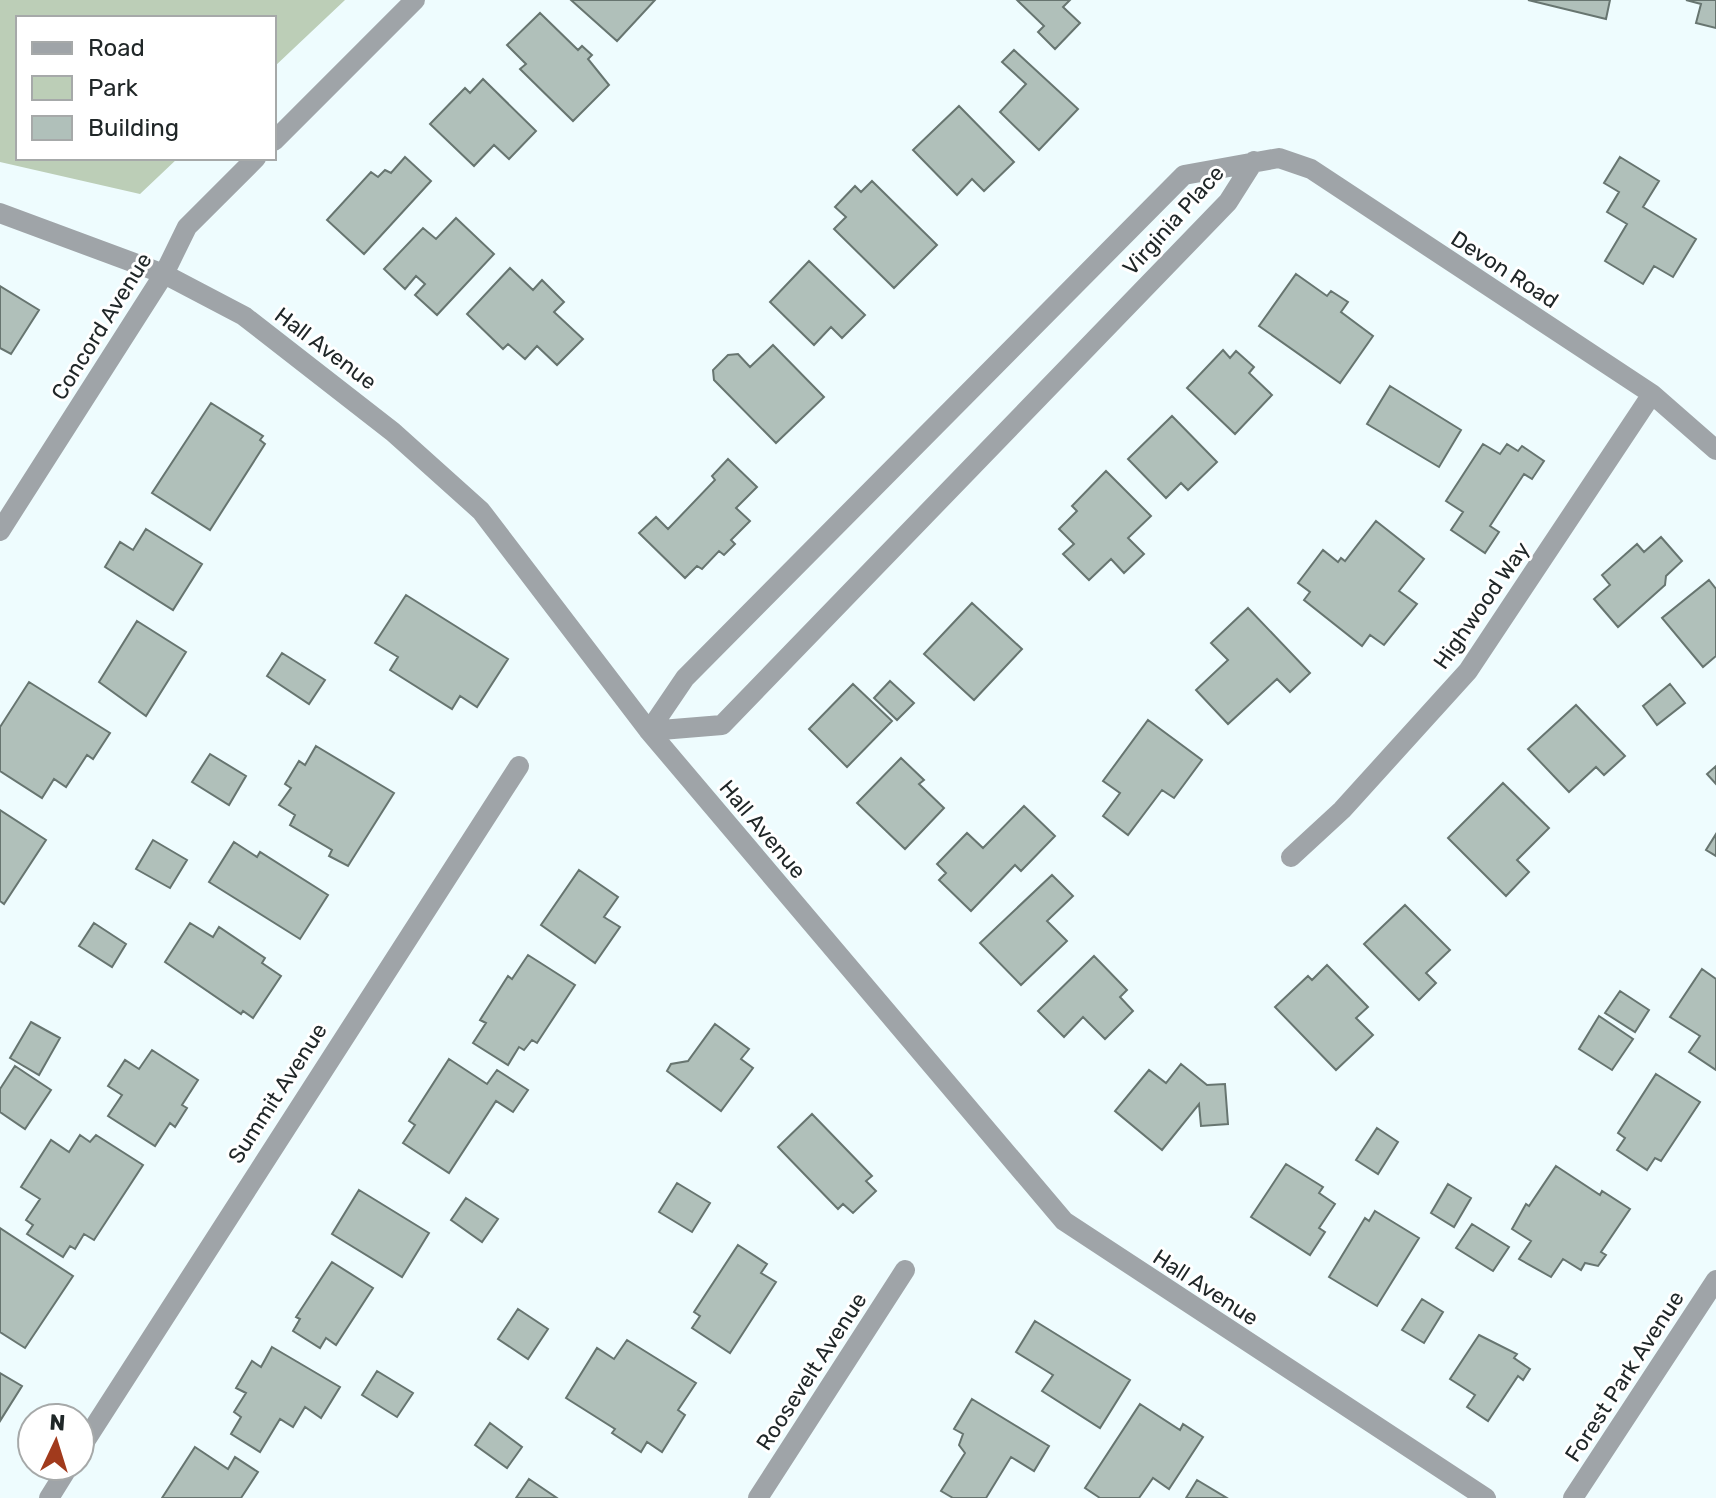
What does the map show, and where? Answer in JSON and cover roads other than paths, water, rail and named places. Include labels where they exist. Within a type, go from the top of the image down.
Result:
[{"type":"street","points":[[276,139],[415,0]]},
{"type":"street","name":"Devon Road","points":[[1254,161],[1279,158],[1311,169],[1652,394],[1716,450]]},
{"type":"street","name":"Concord Avenue","points":[[0,531],[164,274],[187,227],[254,160]]},
{"type":"street","name":"Virginia Place","points":[[649,731],[685,678],[1184,175],[1254,161]]},
{"type":"street","name":"Virginia Place","points":[[649,731],[722,725],[1228,202],[1254,161]]},
{"type":"street","name":"Hall Avenue","points":[[0,213],[164,274],[244,316],[352,397],[481,511],[649,731],[1064,1221],[1486,1498]]},
{"type":"street","name":"Highwood Way","points":[[1291,857],[1342,810],[1468,671],[1652,394]]},
{"type":"street","name":"Summit Avenue","points":[[96,1424],[267,1153],[519,766]]},
{"type":"street","name":"Roosevelt Avenue","points":[[758,1498],[905,1270]]},
{"type":"street","name":"Forest Park Avenue","points":[[1573,1498],[1716,1280]]}]
